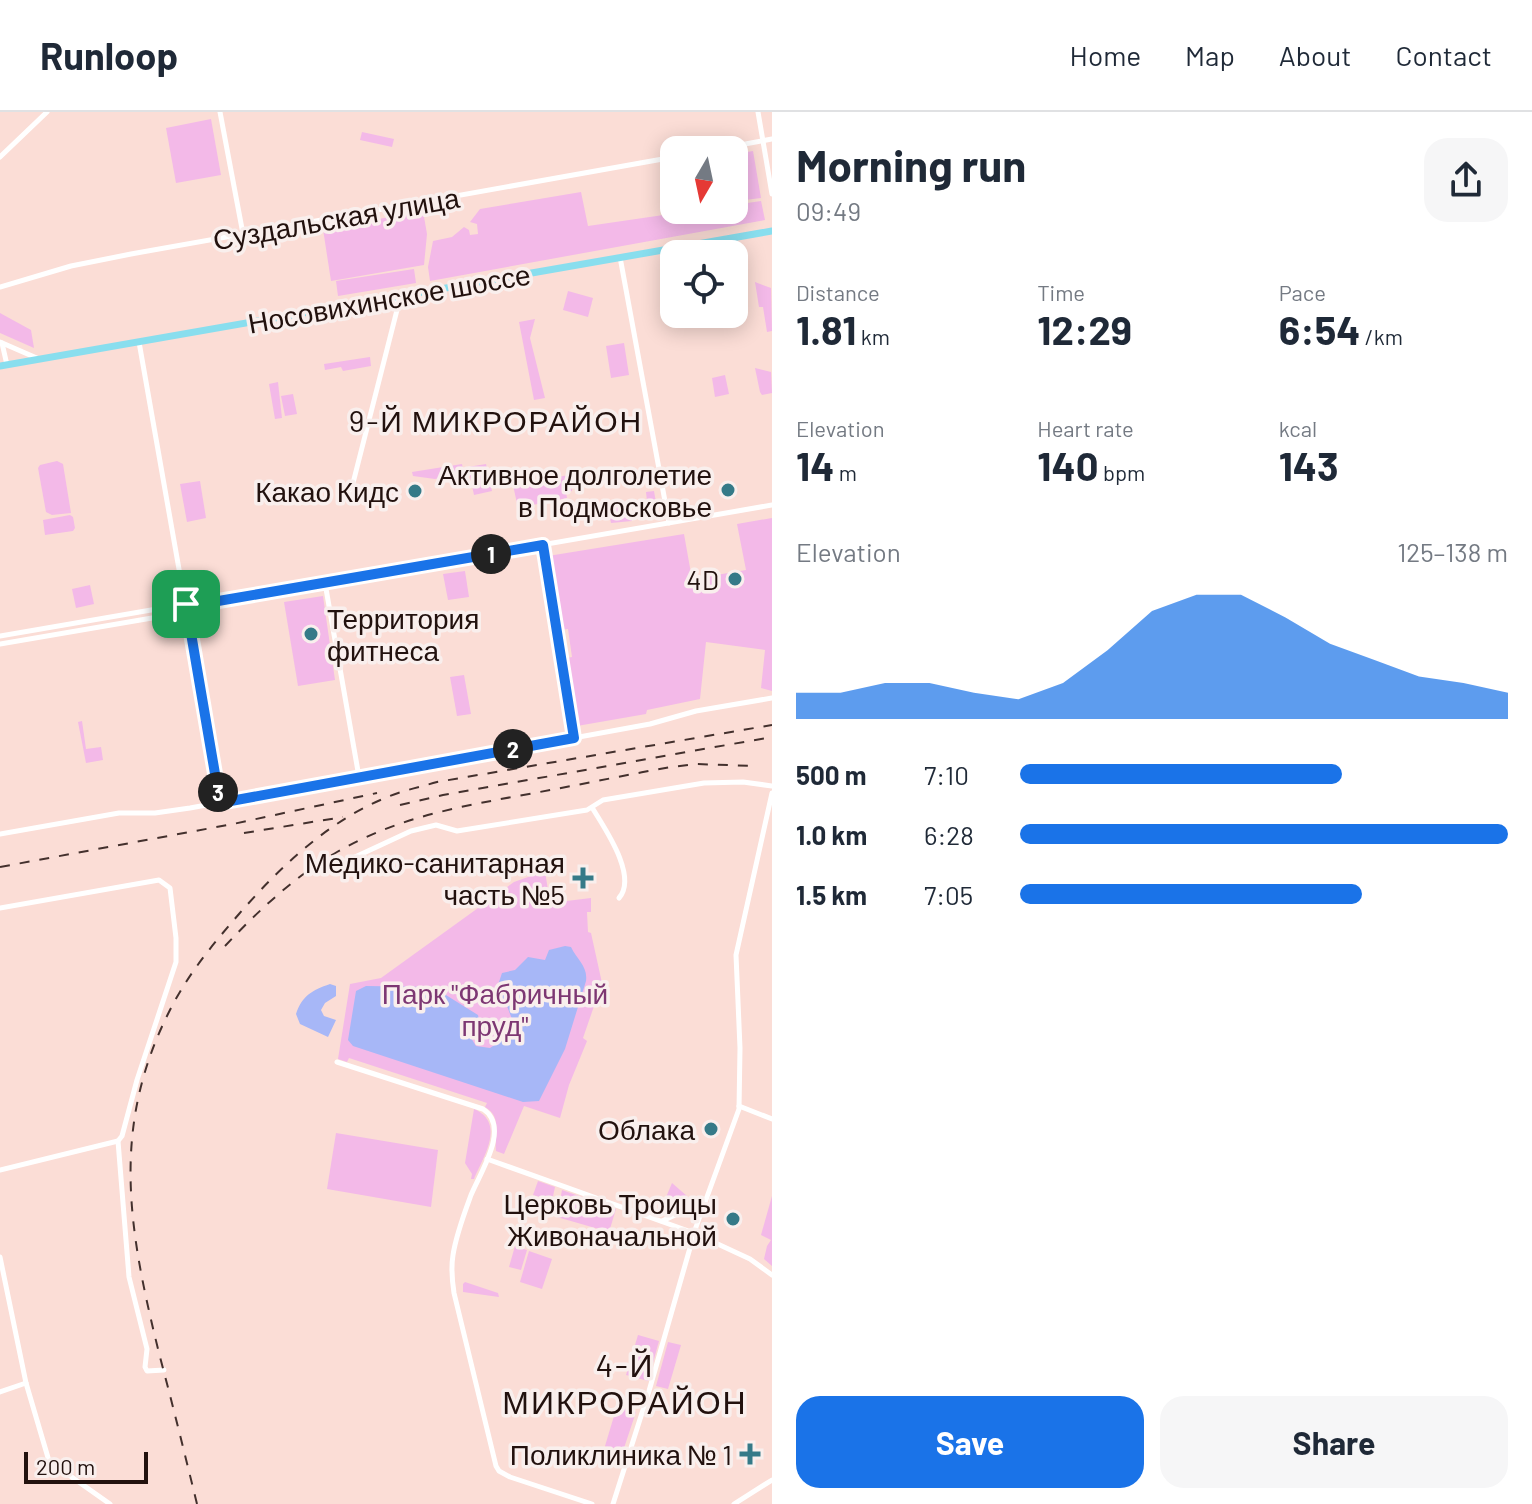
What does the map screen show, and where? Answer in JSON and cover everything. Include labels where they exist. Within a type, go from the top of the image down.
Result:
[{"type":"main road","name":"Носовихинское шоссе","points":[[2,367],[772,231]]},
{"type":"street","points":[[0,157],[47,112]]},
{"type":"street","points":[[220,112],[243,234]]},
{"type":"street","points":[[758,112],[772,194]]},
{"type":"street","points":[[748,144],[772,139]]},
{"type":"street","name":"Суздальская улица","points":[[0,287],[73,266],[660,160]]},
{"type":"street","points":[[762,232],[772,238]]},
{"type":"street","points":[[620,257],[669,523]]},
{"type":"street","points":[[347,494],[355,475],[397,310],[397,296]]},
{"type":"street","points":[[1,342],[41,360]]},
{"type":"street","points":[[1,342],[4,352],[2,367]]},
{"type":"street","points":[[139,342],[220,803]]},
{"type":"street","points":[[4,352],[14,348]]},
{"type":"street","points":[[0,636],[772,505]]},
{"type":"street","points":[[543,545],[574,738]]},
{"type":"street","points":[[325,583],[359,777]]},
{"type":"street","points":[[0,644],[187,612],[201,604]]},
{"type":"street","points":[[0,834],[119,813],[155,813],[220,803],[660,722],[696,711],[772,698]]},
{"type":"street","points":[[327,870],[398,836],[436,825],[457,831],[593,809],[603,800],[704,783],[743,782],[772,786]]},
{"type":"street","points":[[613,1504],[694,1233],[739,1106],[736,951],[772,793]]},
{"type":"street","points":[[593,809],[619,856],[625,880],[624,892],[619,898]]},
{"type":"street","points":[[765,827],[772,831]]},
{"type":"street","points":[[0,908],[157,881],[165,883],[170,888],[176,962],[118,1141],[0,1170]]},
{"type":"street","points":[[337,1062],[488,1112],[492,1118],[494,1136],[466,1208],[453,1254],[452,1270],[454,1293],[496,1466],[510,1477],[592,1504]]},
{"type":"street","points":[[739,1106],[772,1119]]},
{"type":"street","points":[[118,1141],[129,1277],[147,1349],[145,1367],[147,1371],[164,1370]]},
{"type":"street","points":[[487,1159],[694,1233],[750,1259],[772,1275]]},
{"type":"street","points":[[662,1221],[705,1202]]},
{"type":"street","points":[[0,1257],[26,1383],[49,1461],[110,1504]]},
{"type":"street","points":[[0,1392],[26,1383]]},
{"type":"street","points":[[734,1504],[772,1480]]},
{"type":"green space","points":[[211,119],[221,175],[176,183],[166,128]]},
{"type":"green space","points":[[362,132],[394,139],[392,147],[360,140]]},
{"type":"green space","points":[[753,151],[761,198],[748,200],[748,152]]},
{"type":"green space","points":[[581,192],[588,226],[660,216],[660,224],[743,224],[430,281],[428,267],[433,241],[452,237],[464,227],[470,235],[478,234],[477,224],[470,222],[480,209]]},
{"type":"green space","points":[[761,201],[765,220],[748,223],[748,203]]},
{"type":"green space","points":[[423,211],[427,234],[424,265],[331,281],[323,229]]},
{"type":"green space","points":[[414,269],[416,283],[338,296],[336,281]]},
{"type":"green space","points":[[755,282],[771,288],[772,331],[767,332]]},
{"type":"green space","points":[[568,291],[593,298],[588,317],[563,310]]},
{"type":"green space","points":[[0,313],[31,330],[34,348],[0,333]]},
{"type":"green space","points":[[535,319],[530,338],[545,398],[534,400],[519,322]]},
{"type":"green space","points":[[624,343],[629,375],[611,378],[606,346]]},
{"type":"green space","points":[[370,357],[371,366],[343,371],[341,367],[325,370],[324,364]]},
{"type":"green space","points":[[755,368],[771,372],[772,393],[762,395]]},
{"type":"green space","points":[[725,375],[729,394],[715,397],[712,378]]},
{"type":"green space","points":[[278,382],[282,418],[275,419],[269,384]]},
{"type":"green space","points":[[293,394],[297,414],[285,416],[281,396]]},
{"type":"green space","points":[[57,461],[63,464],[71,513],[52,515],[46,512],[38,468]]},
{"type":"green space","points":[[462,464],[464,474],[435,479],[413,476],[412,472]]},
{"type":"green space","points":[[486,464],[492,491],[474,495],[468,467]]},
{"type":"green space","points":[[569,475],[572,491],[566,492],[567,498],[518,508],[513,485]]},
{"type":"green space","points":[[200,481],[206,518],[187,522],[180,484]]},
{"type":"green space","points":[[654,491],[658,514],[640,519],[637,502],[647,501],[646,492]]},
{"type":"green space","points":[[631,505],[632,521],[611,523],[608,509]]},
{"type":"green space","points":[[73,517],[73,531],[45,535],[43,520]]},
{"type":"green space","points":[[772,518],[772,691],[761,688],[765,650],[706,642],[700,699],[647,710],[646,714],[577,726],[566,658],[572,657],[568,629],[561,630],[548,556],[684,534],[692,579],[746,570],[737,524]]},
{"type":"green space","points":[[465,571],[469,597],[448,600],[443,574]]},
{"type":"green space","points":[[90,585],[94,604],[76,608],[72,589]]},
{"type":"green space","points":[[323,596],[335,680],[298,686],[284,602]]},
{"type":"green space","points":[[464,675],[471,714],[457,716],[450,677]]},
{"type":"green space","points":[[82,721],[86,749],[101,747],[103,760],[86,763],[78,722]]},
{"type":"green space","name":"Парк \"Фабричный пруд\"","points":[[545,871],[550,903],[591,898],[591,912],[587,912],[588,932],[591,933],[602,983],[583,1038],[587,1041],[569,1085],[560,1118],[524,1106],[504,1154],[496,1151],[496,1122],[491,1111],[485,1107],[487,1103],[349,1058],[347,1062],[338,1059],[350,984],[381,978],[514,882]]},
{"type":"green space","points":[[474,1109],[484,1115],[491,1131],[487,1150],[474,1179],[471,1179],[472,1174],[465,1163]]},
{"type":"green space","points":[[336,1133],[438,1150],[431,1207],[327,1189]]},
{"type":"green space","points":[[538,1181],[555,1187],[552,1201],[533,1195]]},
{"type":"green space","points":[[672,1183],[695,1203],[666,1215],[659,1214]]},
{"type":"green space","points":[[562,1190],[616,1209],[609,1232],[557,1217]]},
{"type":"green space","points":[[772,1196],[772,1266],[764,1259],[771,1240],[761,1235]]},
{"type":"green space","points":[[515,1246],[527,1250],[521,1270],[509,1267]]},
{"type":"green space","points":[[529,1251],[552,1259],[542,1289],[520,1282]]},
{"type":"green space","points":[[465,1282],[498,1293],[499,1297],[463,1292]]},
{"type":"green space","points":[[638,1335],[659,1341],[648,1381],[626,1375]]},
{"type":"green space","points":[[668,1342],[681,1345],[668,1389],[656,1386]]},
{"type":"green space","points":[[617,1406],[636,1412],[623,1451],[605,1446]]},
{"type":"water","points":[[571,947],[582,963],[586,981],[565,1049],[539,1101],[523,1102],[353,1046],[348,1040],[356,991],[366,986],[433,987],[478,1015],[479,1020],[471,1038],[476,1046],[490,1048],[505,1038],[512,1019],[505,1001],[496,991],[502,973],[515,970],[528,957],[545,960],[549,950]]},
{"type":"water","points":[[330,984],[336,986],[336,996],[321,1010],[324,1016],[336,1020],[328,1037],[300,1024],[296,1014],[308,994]]},
{"type":"railway","points":[[197,1504],[140,1267],[131,1181],[132,1138],[151,1052],[171,1008],[202,959],[287,863],[343,820],[385,798],[437,782],[772,725]]},
{"type":"railway","points":[[400,805],[772,737]]},
{"type":"railway","points":[[225,946],[277,895],[306,872],[337,852],[384,829],[482,803],[671,767],[696,764],[755,766]]},
{"type":"railway","points":[[0,867],[233,824],[377,793]]},
{"type":"railway","points":[[244,833],[343,817]]},
{"type":"place","name":"Активное долголетие в Подмосковье","points":[[728,490]]},
{"type":"place","name":"Какао Кидс","points":[[415,491]]},
{"type":"place","name":"4D","points":[[735,579]]},
{"type":"place","name":"Территория фитнеса","points":[[311,634]]},
{"type":"place","name":"Медико-санитарная часть №5","points":[[583,878]]},
{"type":"place","name":"Облака","points":[[711,1129]]},
{"type":"place","name":"Церковь Троицы Живоначальной","points":[[733,1219]]},
{"type":"place","name":"Поликлиника № 1","points":[[750,1454]]},
{"type":"district","name":"9-Й МИКРОРАЙОН","points":[[496,420]]},
{"type":"district","name":"4-Й МИКРОРАЙОН","points":[[625,1382]]},
{"type":"route","points":[[543,545],[574,738],[220,803],[186,604],[201,604],[543,545]]}]
